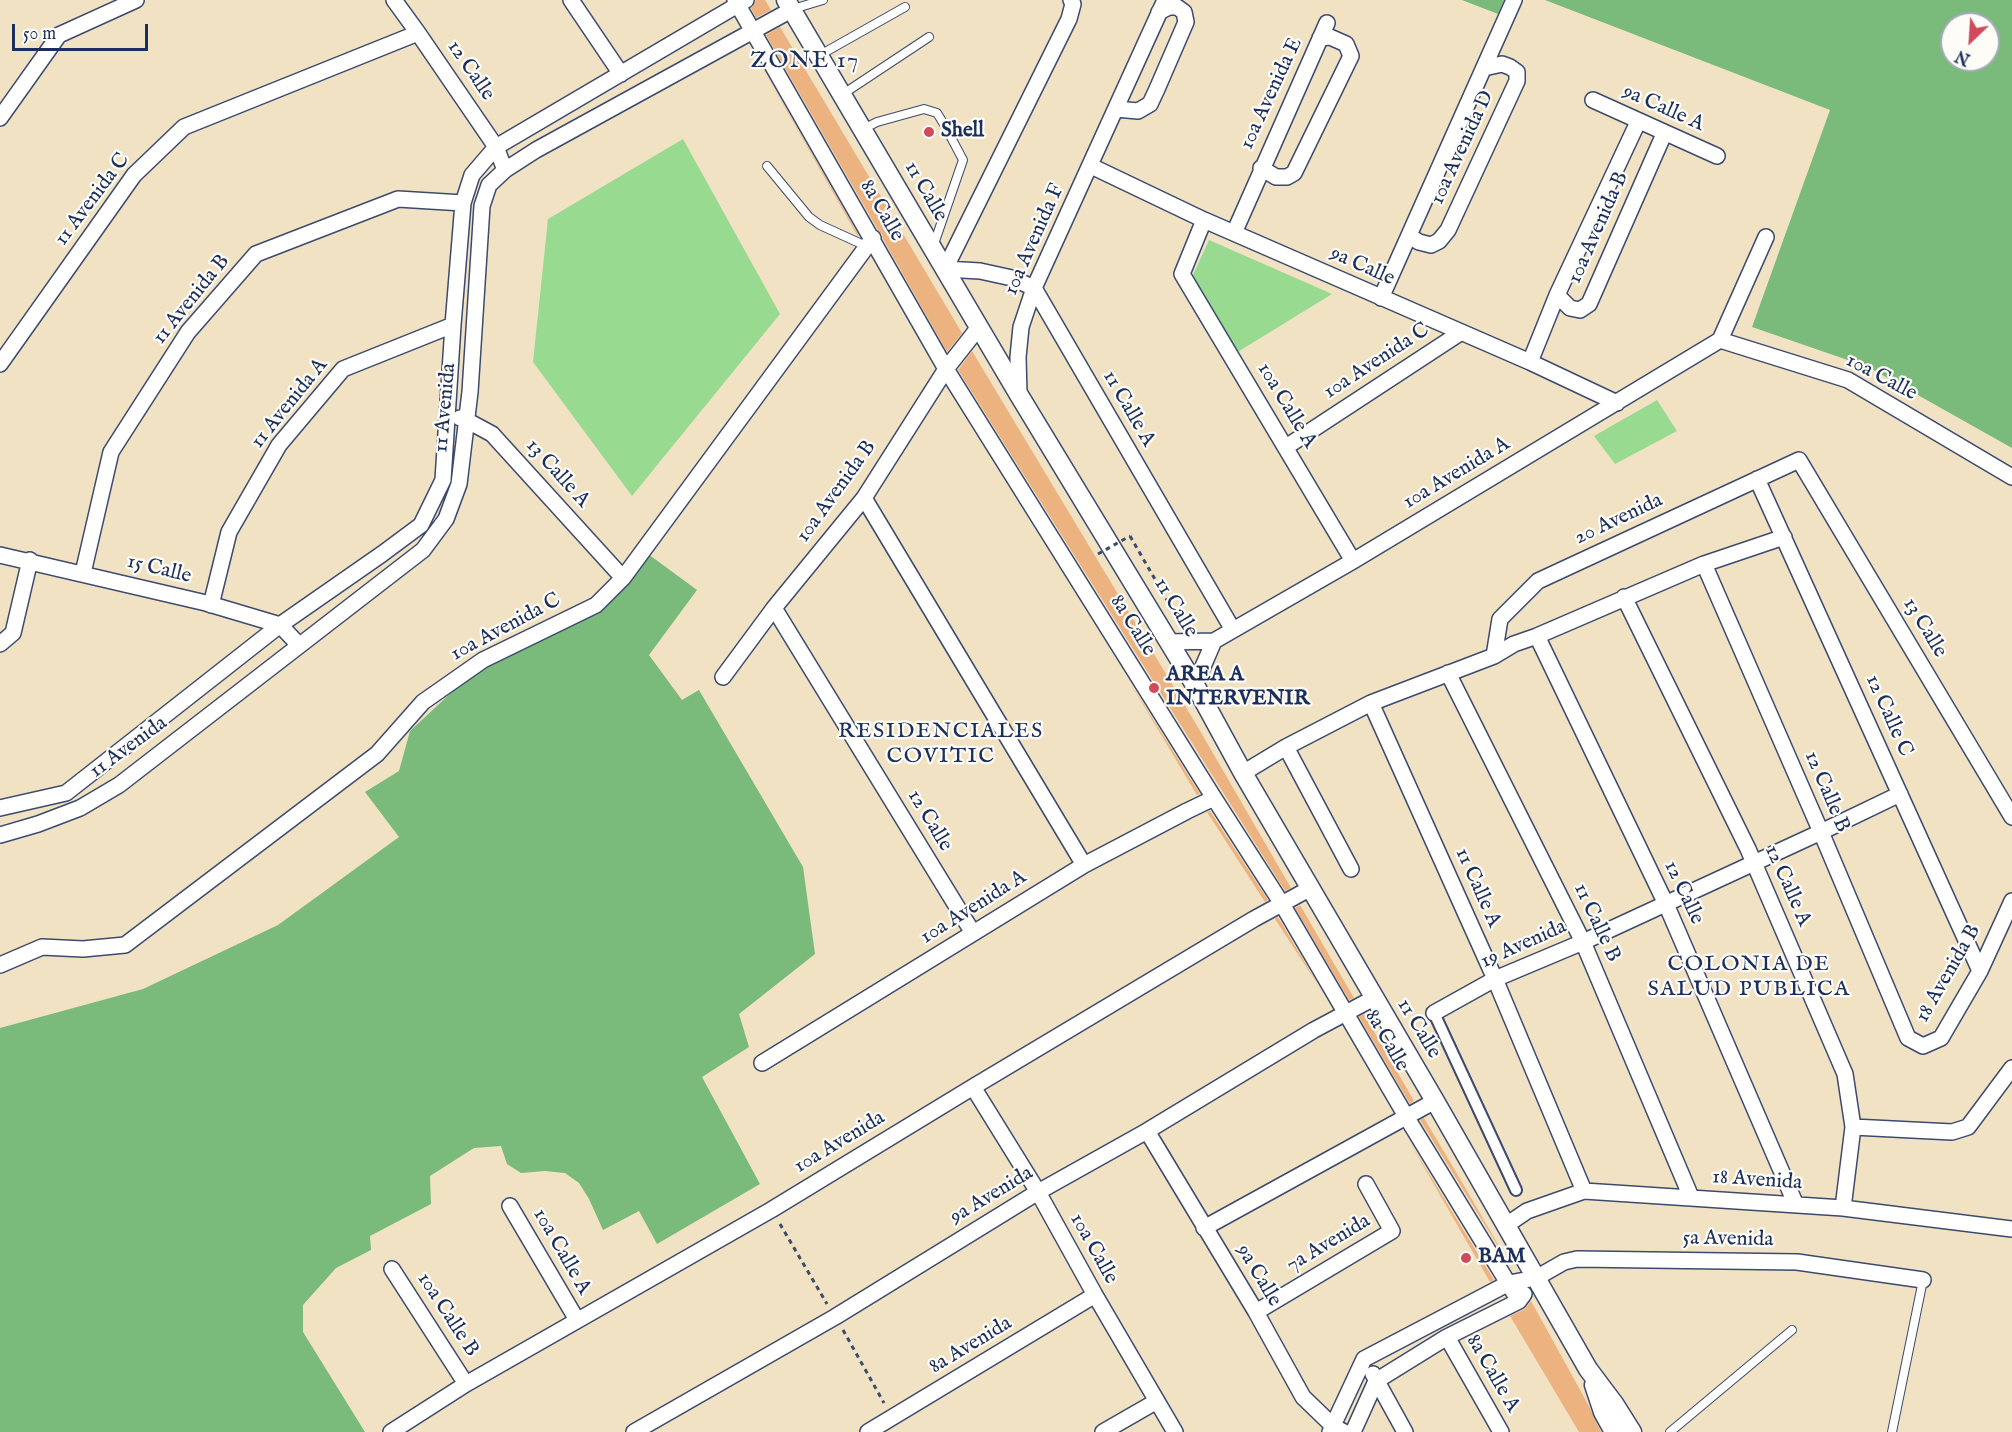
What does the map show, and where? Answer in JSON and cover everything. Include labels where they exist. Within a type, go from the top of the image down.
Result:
[{"type":"street","points":[[0,118],[59,35],[136,0]]},
{"type":"street","name":"12 Calle","points":[[393,0],[496,147],[505,170]]},
{"type":"street","points":[[570,0],[621,74]]},
{"type":"street","points":[[1034,288],[1012,278],[980,271],[945,270],[1070,19],[1073,4],[1071,0]]},
{"type":"street","name":"10a Avenida D","points":[[1381,298],[1514,0]]},
{"type":"street","name":"11 Avenida","points":[[0,808],[66,793],[280,625],[421,525],[443,480],[463,203],[472,175],[496,147],[740,2]]},
{"type":"street","name":"8a Calle","points":[[740,2],[753,30],[869,242],[946,369],[1282,904],[1407,1118],[1519,1301]]},
{"type":"street","name":"11 Avenida","points":[[0,835],[38,824],[81,807],[119,785],[298,644],[423,550],[446,519],[459,484],[482,206],[489,185],[505,170],[536,150],[753,30],[790,4]]},
{"type":"street","name":"11 Calle","points":[[790,4],[932,249],[1170,642],[1588,1370],[1632,1432]]},
{"type":"street","name":"10a Avenida F","points":[[1019,395],[1018,357],[1021,327],[1034,288],[1162,6],[1177,7],[1185,12],[1186,22],[1150,104],[1138,111],[1116,109]]},
{"type":"street","name":"10a Avenida E","points":[[1234,233],[1327,23]]},
{"type":"street","name":"11 Avenida C","points":[[0,364],[134,175],[184,127],[418,33]]},
{"type":"street","name":"10a Avenida E","points":[[1261,168],[1276,177],[1287,177],[1294,173],[1351,56],[1346,44],[1330,37],[1320,38]]},
{"type":"street","name":"10a Avenida D","points":[[1409,236],[1431,245],[1439,241],[1448,230],[1517,81],[1517,72],[1510,66],[1502,64],[1484,68]]},
{"type":"street","name":"9a Calle A","points":[[1593,100],[1717,156]]},
{"type":"street","name":"10a Avenida B","points":[[1530,362],[1557,295],[1638,122]]},
{"type":"street","name":"10a Avenida B","points":[[1557,295],[1570,308],[1580,310],[1588,304],[1664,134]]},
{"type":"street","name":"9a Calle","points":[[1091,166],[1204,220],[1530,362],[1617,404]]},
{"type":"street","name":"11 Avenida B","points":[[83,573],[111,452],[188,332],[256,254],[398,199],[463,203]]},
{"type":"street","name":"10a Calle A","points":[[1204,220],[1182,274],[1353,561]]},
{"type":"street","points":[[1720,340],[1766,237]]},
{"type":"street","name":"10a Avenida C","points":[[0,965],[42,947],[83,949],[124,945],[377,754],[423,702],[483,660],[596,605],[623,578],[869,242]]},
{"type":"street","name":"11 Calle A","points":[[1034,288],[1233,630]]},
{"type":"street","name":"11 Avenida A","points":[[211,605],[228,532],[279,445],[343,369],[453,325]]},
{"type":"street","name":"10a Avenida B","points":[[723,677],[774,608],[864,498],[946,369],[980,327]]},
{"type":"street","name":"10a Avenida C","points":[[1286,447],[1460,333]]},
{"type":"street","name":"10a Avenida A","points":[[1215,641],[1617,404],[1720,340]]},
{"type":"street","name":"10a Calle","points":[[1720,340],[1848,380],[2012,477]]},
{"type":"street","name":"13 Calle A","points":[[448,416],[466,420],[492,434],[623,578]]},
{"type":"street","name":"20 Avenida","points":[[1494,656],[1500,620],[1538,581],[1800,460]]},
{"type":"street","name":"13 Calle","points":[[1800,460],[2012,817]]},
{"type":"street","name":"12 Calle C","points":[[1757,479],[1980,970]]},
{"type":"street","points":[[864,498],[1084,865]]},
{"type":"street","points":[[1243,772],[1371,703],[1494,656],[1514,644],[1704,564],[1784,537]]},
{"type":"street","name":"15 Calle","points":[[0,555],[30,560],[211,605],[280,625]]},
{"type":"street","points":[[0,644],[13,633],[30,560]]},
{"type":"street","name":"12 Calle B","points":[[1704,564],[1908,1038]]},
{"type":"street","name":"12 Calle A","points":[[1624,597],[1754,863],[1845,1074],[1853,1127],[1843,1208]]},
{"type":"street","name":"12 Calle","points":[[774,608],[973,933]]},
{"type":"street","points":[[280,625],[298,644]]},
{"type":"street","name":"12 Calle","points":[[1537,636],[1666,904],[1796,1205]]},
{"type":"street","points":[[1170,642],[1215,641],[1195,685]]},
{"type":"street","name":"11 Calle B","points":[[1448,673],[1583,942],[1691,1197]]},
{"type":"street","name":"11 Calle A","points":[[1371,703],[1495,979],[1584,1191]]},
{"type":"street","points":[[1286,747],[1351,869]]},
{"type":"street","name":"19 Avenida","points":[[1434,1013],[1495,979],[1583,942],[1900,794]]},
{"type":"street","name":"10a Avenida A","points":[[762,1063],[1084,865],[1214,798]]},
{"type":"street","name":"10a Avenida","points":[[391,1432],[466,1384],[771,1210],[973,1087],[1310,889]]},
{"type":"street","name":"18 Avenida B","points":[[1908,1038],[1923,1046],[1941,1038],[1980,970],[2012,901]]},
{"type":"street","name":"9a Avenida","points":[[634,1432],[835,1317],[1038,1192],[1147,1131],[1314,1030],[1374,998]]},
{"type":"street","points":[[1434,1013],[1516,1190]]},
{"type":"street","points":[[1853,1127],[1952,1132],[1968,1127],[2012,1068]]},
{"type":"street","name":"10a Calle","points":[[973,1087],[1038,1192],[1175,1432]]},
{"type":"street","points":[[1204,1228],[1435,1101]]},
{"type":"street","name":"9a Calle","points":[[1147,1131],[1256,1312],[1303,1398],[1336,1430]]},
{"type":"street","name":"7a Avenida","points":[[1256,1312],[1392,1231],[1365,1184]]},
{"type":"street","name":"18 Avenida","points":[[1505,1226],[1527,1211],[1584,1191],[1843,1208],[2012,1229]]},
{"type":"street","name":"10a Calle A","points":[[510,1206],[577,1320]]},
{"type":"street","name":"5a Avenida","points":[[1364,1359],[1509,1283],[1536,1278],[1576,1258],[1797,1262],[1923,1280]]},
{"type":"street","name":"10a Calle B","points":[[392,1269],[466,1384]]},
{"type":"street","name":"5a Avenida","points":[[1376,1381],[1447,1337],[1519,1301],[1536,1278]]},
{"type":"street","name":"8a Avenida","points":[[868,1432],[1095,1295]]},
{"type":"street","name":"8a Calle A","points":[[1447,1337],[1501,1432]]},
{"type":"street","points":[[1364,1359],[1405,1432]]},
{"type":"street","points":[[1336,1430],[1364,1359]]},
{"type":"street","name":"11 Calle","points":[[1588,1370],[1603,1412],[1614,1432]]},
{"type":"street","points":[[1353,1432],[1376,1381]]},
{"type":"street","points":[[1103,1432],[1157,1401]]},
{"type":"lane","points":[[790,4],[823,0]]},
{"type":"lane","points":[[820,56],[905,7]]},
{"type":"lane","points":[[843,94],[929,37]]},
{"type":"lane","points":[[863,129],[877,122],[924,109],[937,113],[954,140],[963,160],[932,249]]},
{"type":"lane","points":[[766,166],[809,217],[820,225],[869,242]]},
{"type":"lane","points":[[1892,1432],[1923,1280]]},
{"type":"lane","points":[[1670,1432],[1792,1330]]},
{"type":"path","points":[[1098,554],[1130,536],[1171,607]]},
{"type":"green space","points":[[1462,0],[1504,0],[1498,14]]},
{"type":"green space","points":[[1545,0],[2012,0],[2012,448],[1868,367],[1752,327],[1830,110]]},
{"type":"green space","points":[[683,139],[780,314],[632,496],[533,362],[548,219]]},
{"type":"green space","points":[[1209,240],[1332,294],[1236,353],[1192,277]]},
{"type":"green space","points":[[1657,400],[1677,431],[1615,464],[1594,436]]},
{"type":"green space","points":[[644,551],[697,590],[649,655],[682,700],[699,690],[803,867],[815,954],[739,1014],[749,1047],[702,1077],[760,1184],[657,1244],[639,1211],[603,1230],[579,1183],[565,1173],[545,1171],[521,1173],[507,1164],[501,1146],[474,1148],[430,1176],[431,1204],[370,1236],[371,1250],[336,1268],[303,1305],[303,1332],[365,1432],[0,1432],[0,1028],[143,989],[278,925],[399,837],[365,792],[399,771],[410,731],[483,663],[616,591]]},
{"type":"building","points":[[756,0],[765,0],[771,10],[756,18],[751,8]]},
{"type":"building","points":[[780,27],[962,333],[947,352],[882,234],[766,35]]},
{"type":"building","points":[[749,44],[859,236],[857,235]]},
{"type":"building","points":[[972,351],[1199,729],[1291,888],[1285,891],[958,370]]},
{"type":"building","points":[[1129,681],[1200,794],[1197,795]]},
{"type":"building","points":[[1210,811],[1268,900],[1265,902],[1207,812]]},
{"type":"building","points":[[1300,905],[1354,998],[1349,1000],[1295,908]]},
{"type":"building","points":[[1278,917],[1318,985],[1275,919]]},
{"type":"building","points":[[1364,1014],[1414,1101],[1410,1104],[1359,1017]]},
{"type":"building","points":[[1424,1118],[1456,1172],[1514,1272],[1420,1120]]},
{"type":"building","points":[[1409,1141],[1494,1280],[1490,1282]]},
{"type":"building","points":[[1531,1301],[1601,1432],[1579,1432],[1510,1316],[1525,1309]]},
{"type":"place","name":"Shell","points":[[929,132]]},
{"type":"place","name":"AREA A INTERVENIR","points":[[1154,688]]},
{"type":"place","name":"BAM","points":[[1466,1258]]},
{"type":"district","name":"ZONE 17","points":[[805,62]]},
{"type":"district","name":"RESIDENCIALES COVITIC","points":[[941,744]]},
{"type":"district","name":"COLONIA DE SALUD PUBLICA","points":[[1749,978]]}]
